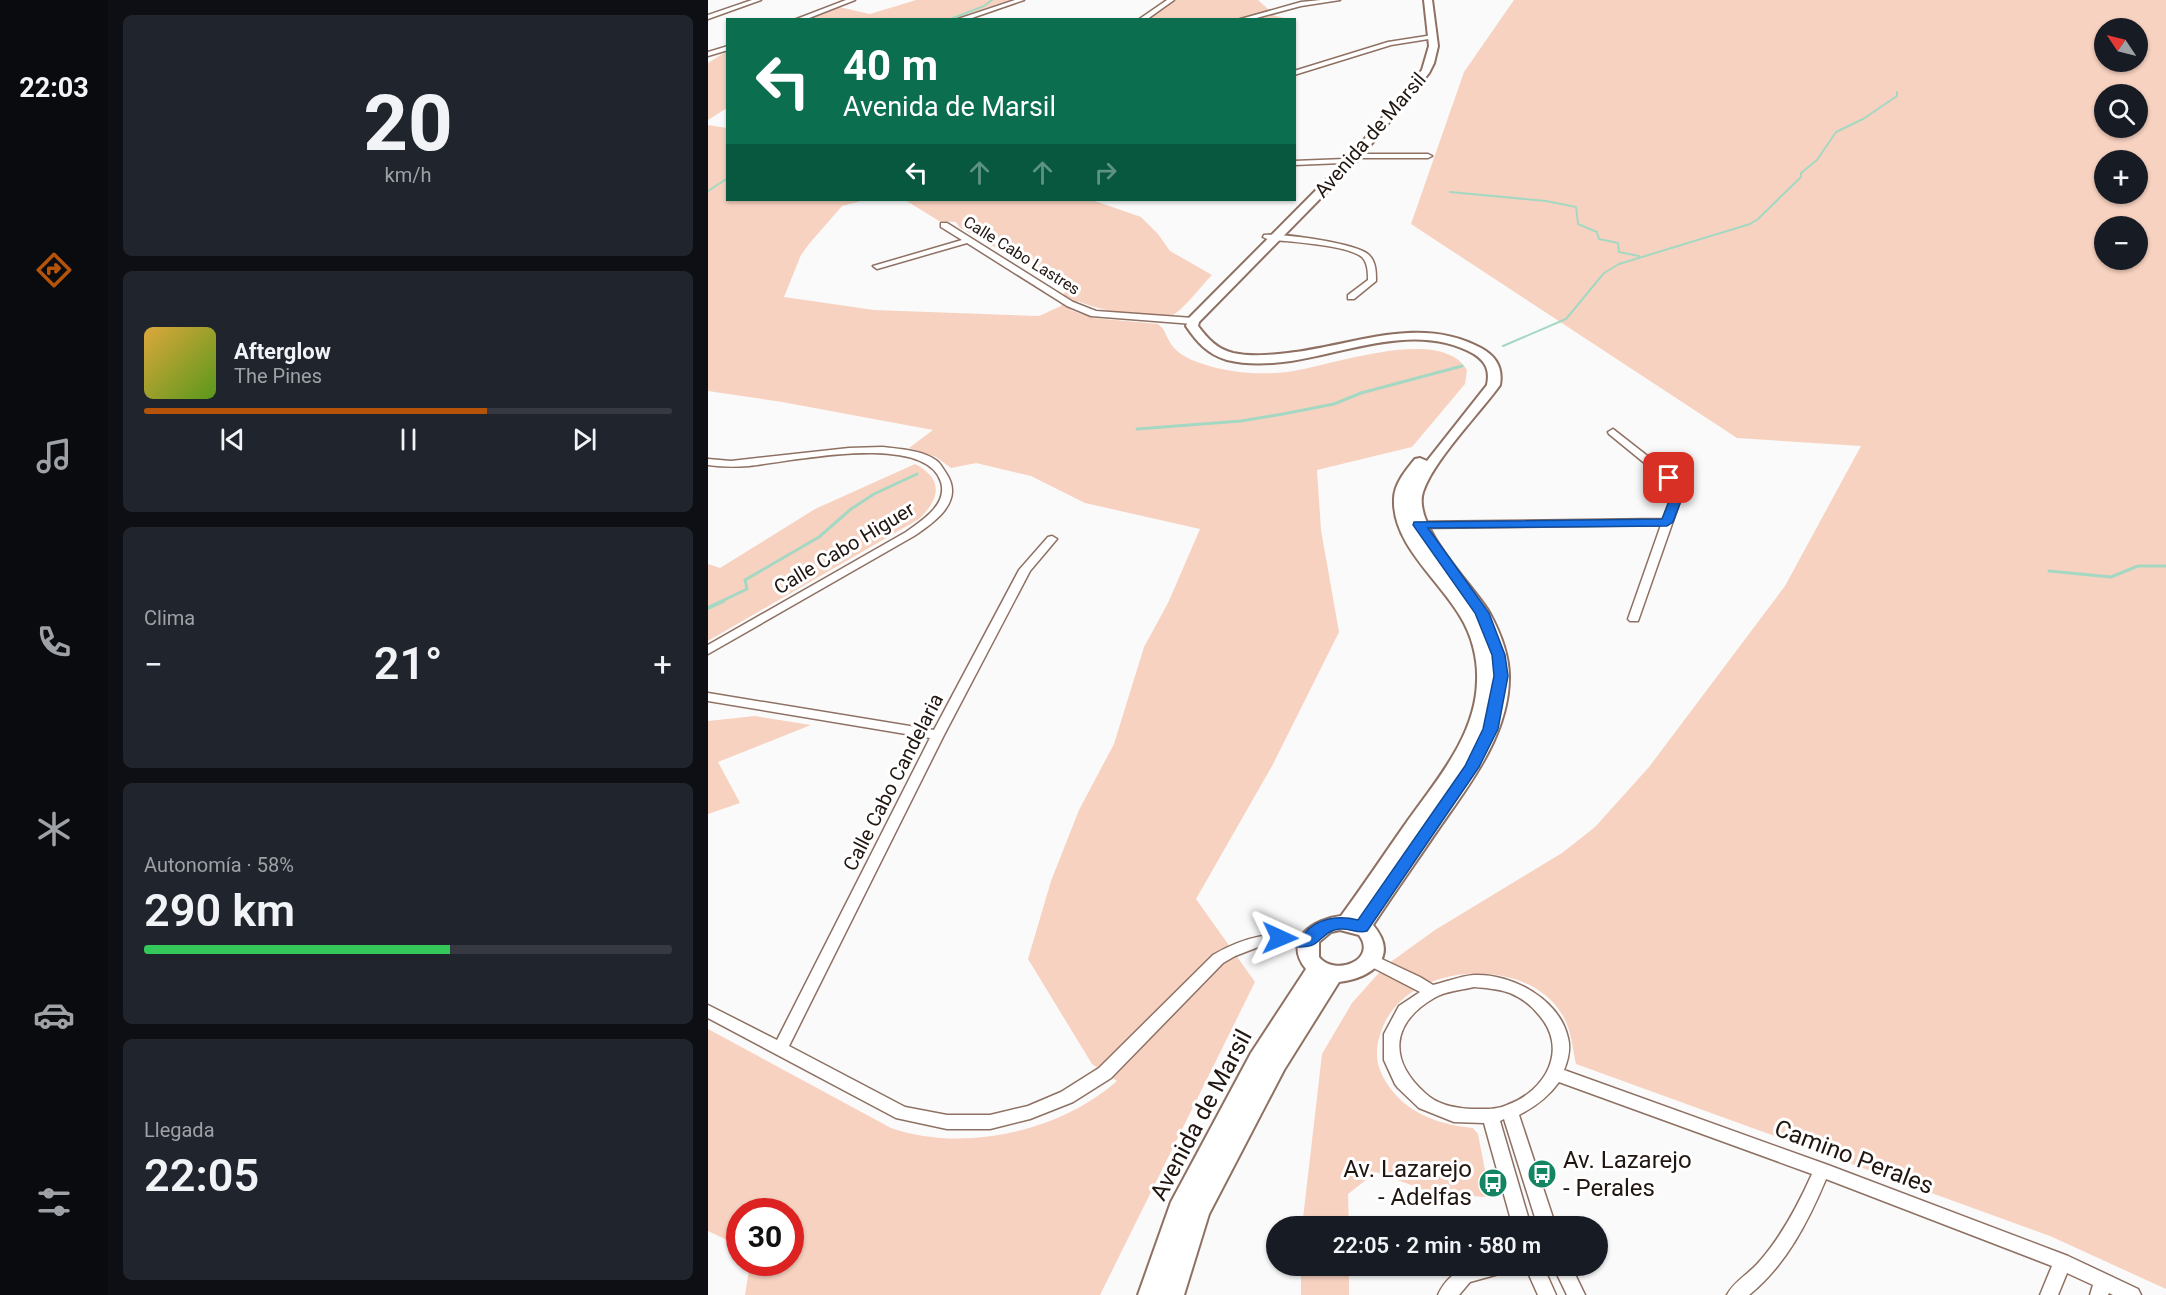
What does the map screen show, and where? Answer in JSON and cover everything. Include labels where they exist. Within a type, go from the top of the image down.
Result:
[{"type":"street","points":[[708,17],[758,0]]},
{"type":"street","points":[[802,18],[852,0]]},
{"type":"street","points":[[964,18],[1021,0]]},
{"type":"street","points":[[1144,18],[1170,0]]},
{"type":"street","points":[[1247,18],[1292,6],[1337,0]]},
{"type":"street","name":"Avenida de Marsil","points":[[1271,238],[1419,71],[1429,37],[1420,0]]},
{"type":"street","name":"Avenida de Marsil","points":[[1187,321],[1356,156],[1426,71],[1431,63],[1428,0]]},
{"type":"street","points":[[1296,72],[1390,43],[1429,37]]},
{"type":"street","points":[[708,54],[726,49]]},
{"type":"street","points":[[1356,156],[1428,156]]},
{"type":"street","points":[[1296,163],[1342,160]]},
{"type":"street","name":"Calle Cabo Lastres","points":[[944,225],[1070,304],[1094,314],[1187,321]]},
{"type":"street","points":[[1271,238],[1346,249],[1365,255],[1371,266],[1372,281],[1351,297]]},
{"type":"street","points":[[877,266],[969,240]]},
{"type":"street","points":[[1187,321],[1203,343],[1224,354],[1276,360],[1386,338],[1421,336],[1454,341],[1491,361],[1496,377],[1493,385],[1427,470],[1418,485],[1414,499],[1412,525],[1482,613],[1498,655],[1501,676],[1491,729],[1472,767],[1354,925]]},
{"type":"street","points":[[1613,432],[1669,478],[1675,501],[1634,619]]},
{"type":"street","name":"Calle Cabo Higuer","points":[[708,462],[732,464],[859,449],[886,450],[912,454],[929,462],[943,471],[947,484],[946,500],[932,519],[910,534],[708,650]]},
{"type":"street","points":[[1412,525],[1667,522]]},
{"type":"street","name":"Calle Cabo Candelaria","points":[[780,1049],[938,735],[1025,570],[1052,539]]},
{"type":"street","points":[[708,697],[938,735]]},
{"type":"street","points":[[1354,925],[1371,935],[1375,943],[1375,951],[1371,960],[1364,967],[1353,972],[1325,971],[1306,954],[1309,940],[1316,931],[1324,926],[1354,925]]},
{"type":"street","points":[[708,1011],[902,1113],[947,1122],[990,1122],[1030,1112],[1067,1097],[1105,1073],[1218,959],[1236,947],[1266,938],[1309,940]]},
{"type":"street","points":[[1371,960],[1415,981],[1430,991]]},
{"type":"street","name":"Avenida de Marsil","points":[[1150,1295],[1179,1209],[1259,1059],[1325,971]]},
{"type":"street","name":"Avenida de Marsil","points":[[1172,1295],[1198,1213],[1325,971]]},
{"type":"street","points":[[1474,981],[1497,983],[1519,991],[1538,1003],[1552,1018],[1560,1036],[1562,1055],[1556,1074],[1546,1090],[1530,1103],[1510,1112],[1490,1116],[1463,1116],[1438,1110],[1416,1097],[1400,1081],[1392,1061],[1390,1045],[1394,1028],[1402,1014],[1414,1001],[1430,991],[1451,984],[1474,981]]},
{"type":"street","name":"Camino Perales","points":[[1556,1074],[1822,1170],[2062,1262],[2101,1288],[2132,1295]]},
{"type":"street","points":[[1510,1112],[1544,1216]]},
{"type":"street","points":[[1490,1116],[1519,1216]]},
{"type":"street","points":[[1736,1295],[1787,1242],[1822,1170]]},
{"type":"street","points":[[2049,1295],[2062,1262]]},
{"type":"street","points":[[1447,1295],[1464,1276]]},
{"type":"street","points":[[1538,1276],[1546,1295]]},
{"type":"street","points":[[1567,1276],[1576,1295]]},
{"type":"shaded area","points":[[916,0],[1011,0],[955,18],[809,18],[839,7],[870,14]]},
{"type":"shaded area","points":[[1176,0],[1258,0],[1268,9],[1268,14],[1285,18],[1150,18]]},
{"type":"shaded area","points":[[1514,0],[2166,0],[2166,1289],[2050,1236],[1576,1064],[1566,1022],[1546,996],[1523,982],[1497,975],[1469,974],[1441,979],[1416,990],[1396,1006],[1382,1029],[1377,1045],[1377,1060],[1385,1081],[1407,1105],[1438,1121],[1473,1128],[1478,1134],[1490,1196],[1427,1191],[1376,1172],[1348,1194],[1349,1216],[1303,1216],[1322,1054],[1352,1003],[1385,966],[1435,930],[1562,853],[1595,827],[1649,767],[1785,586],[1861,446],[1737,438],[1411,224],[1464,72]]},
{"type":"shaded area","points":[[726,52],[726,109],[708,120],[708,63]]},
{"type":"shaded area","points":[[708,125],[726,128],[726,201],[861,201],[842,206],[809,244],[801,255],[784,297],[874,310],[1039,316],[1061,306],[1066,287],[959,227],[956,222],[939,221],[907,201],[1095,201],[1141,217],[1158,234],[1170,251],[1212,275],[1183,307],[1173,315],[1165,317],[1126,314],[1078,301],[1076,306],[1070,310],[1093,318],[1158,324],[1174,348],[1182,354],[1200,363],[1232,371],[1287,372],[1355,357],[1409,349],[1434,350],[1453,357],[1467,370],[1465,384],[1412,447],[1317,470],[1321,530],[1339,632],[1272,766],[1196,899],[1255,982],[1100,1295],[745,1295],[748,1276],[804,1276],[804,1198],[726,1198],[726,1240],[708,1231],[708,1029],[891,1128],[919,1135],[979,1138],[1010,1133],[1039,1125],[1067,1113],[1094,1099],[1117,1081],[1092,1064],[1028,959],[1051,881],[1079,810],[1114,744],[1144,647],[1168,603],[1200,529],[1085,503],[1031,476],[976,463],[951,468],[936,457],[909,448],[933,430],[708,391]]},
{"type":"shaded area","points":[[915,464],[931,476],[936,490],[931,504],[919,519],[708,641],[708,564],[720,568],[815,509]]},
{"type":"shaded area","points":[[755,716],[811,725],[718,762],[740,803],[708,814],[708,721]]},
{"type":"shaded area","points":[[1301,1276],[1349,1276],[1349,1295],[1301,1295]]},
{"type":"waterway","points":[[953,18],[984,6],[992,0]]},
{"type":"waterway","points":[[1503,346],[1566,319],[1604,273],[1619,264],[1750,224],[1758,219],[1801,177],[1801,173],[1817,160],[1836,132],[1863,119],[1897,96],[1897,92]]},
{"type":"waterway","points":[[708,191],[726,179]]},
{"type":"waterway","points":[[1450,192],[1546,201],[1576,207],[1578,224],[1597,232],[1599,239],[1618,243],[1619,252],[1639,256]]},
{"type":"waterway","points":[[1137,429],[1241,421],[1283,414],[1334,404],[1361,393],[1462,366]]},
{"type":"waterway","points":[[720,602],[747,589],[745,580],[819,537],[851,509],[874,494],[917,474]]},
{"type":"waterway","points":[[2049,571],[2111,577],[2138,566],[2166,566]]},
{"type":"waterway","points":[[708,608],[723,601]]},
{"type":"place","name":"Av. Lazarejo - Perales","points":[[1542,1174]]},
{"type":"place","name":"Av. Lazarejo - Adelfas","points":[[1493,1183]]},
{"type":"route","points":[[1280,938],[1309,940],[1316,931],[1335,923],[1361,927],[1472,767],[1491,729],[1501,676],[1492,636],[1482,613],[1419,525],[1667,522],[1675,501],[1669,478]]}]
